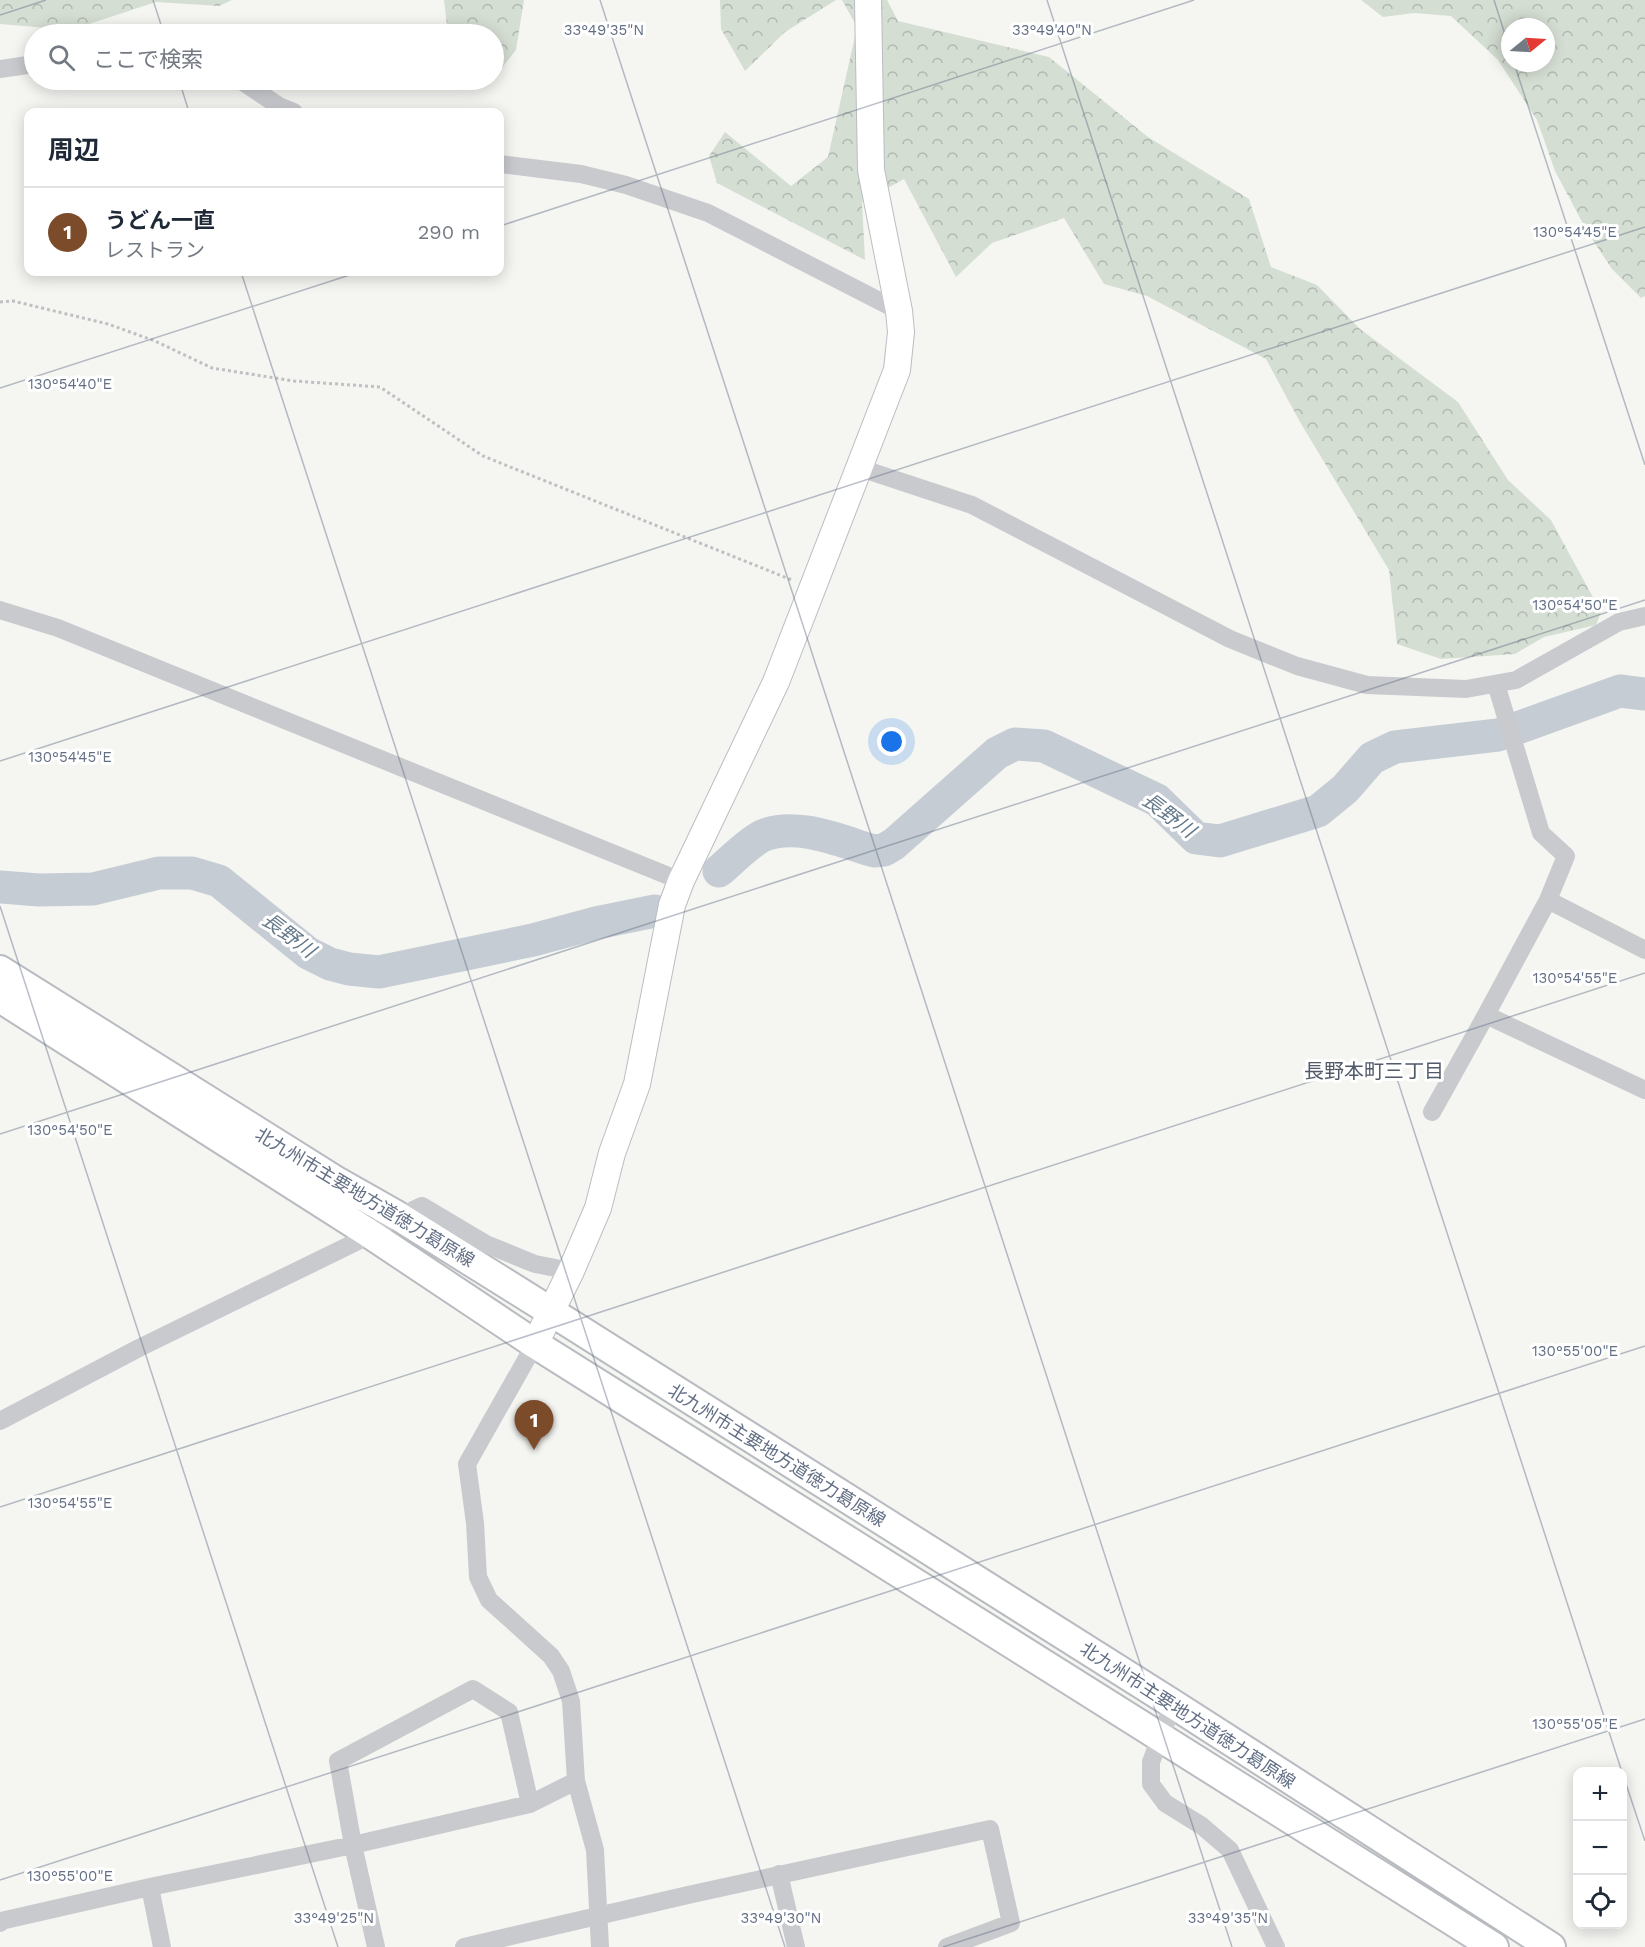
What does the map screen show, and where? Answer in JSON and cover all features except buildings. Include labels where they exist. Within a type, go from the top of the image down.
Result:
[{"type":"main road","name":"北九州市主要地方道徳力葛原線","points":[[0,970],[338,1182],[398,1216],[550,1311],[1173,1704],[1551,1947]]},
{"type":"main road","name":"北九州市主要地方道徳力葛原線","points":[[0,998],[367,1232],[535,1344],[1494,1947]]},
{"type":"street","points":[[600,1947],[595,1850],[576,1781],[571,1701],[561,1671],[551,1656],[489,1600],[478,1577],[475,1523],[467,1464],[535,1344],[571,1271],[598,1208],[612,1153],[637,1084],[672,905],[681,881],[776,682],[897,370],[901,332],[899,311],[872,170],[868,0]]},
{"type":"street","points":[[0,69],[24,65]]},
{"type":"street","points":[[255,90],[284,108]]},
{"type":"street","points":[[504,164],[581,174],[626,185],[708,213],[899,311]]},
{"type":"street","points":[[860,468],[972,505],[1230,639],[1297,666],[1367,685],[1466,689],[1516,680],[1619,621],[1645,616]]},
{"type":"street","points":[[0,610],[58,628],[681,881]]},
{"type":"street","points":[[1432,1112],[1548,900],[1566,856],[1541,832],[1496,684]]},
{"type":"street","points":[[1548,900],[1645,950]]},
{"type":"street","points":[[1486,1015],[1645,1090]]},
{"type":"street","points":[[0,1421],[139,1348],[356,1242],[367,1232],[422,1206],[486,1244],[535,1264],[571,1271]]},
{"type":"street","points":[[376,1947],[353,1845],[338,1761],[473,1689],[509,1712],[530,1804]]},
{"type":"street","points":[[1173,1704],[1151,1762],[1151,1784],[1165,1803],[1202,1826],[1230,1850],[1276,1947]]},
{"type":"street","points":[[0,1923],[150,1887],[353,1845],[530,1804],[576,1781]]},
{"type":"street","points":[[464,1947],[779,1874],[990,1829],[1011,1923],[947,1947]]},
{"type":"street","points":[[779,1874],[796,1947]]},
{"type":"street","points":[[150,1887],[162,1947]]},
{"type":"path","points":[[0,302],[13,301],[108,324],[155,341],[212,368],[294,381],[380,387],[483,456],[813,589]]},
{"type":"green space","points":[[0,0],[232,0],[219,6],[156,2],[89,24],[24,24],[24,26],[0,24]]},
{"type":"green space","points":[[444,0],[524,0],[516,50],[504,65],[504,24],[447,24]]},
{"type":"green space","points":[[720,0],[836,0],[785,32],[745,71],[721,29]]},
{"type":"green space","points":[[842,0],[887,0],[898,21],[1049,57],[1148,137],[1249,199],[1271,267],[1317,285],[1360,329],[1458,402],[1508,480],[1551,520],[1601,612],[1596,625],[1544,637],[1515,654],[1441,659],[1397,644],[1389,570],[1300,422],[1266,359],[1147,296],[1104,284],[1064,218],[992,243],[956,277],[904,179],[862,202],[865,260],[717,183],[709,156],[725,132],[791,186],[828,157],[857,27]]},
{"type":"green space","points":[[1361,0],[1645,0],[1645,296],[1641,298],[1612,269],[1588,233],[1555,171],[1537,120],[1506,72],[1555,72],[1555,18],[1501,18],[1501,65],[1451,16],[1414,13],[1383,17]]},
{"type":"waterway","name":"長野川","points":[[719,871],[756,839],[775,832],[818,834],[874,851],[884,850],[894,844],[997,753],[1015,744],[1044,746],[1157,800],[1196,838],[1220,841],[1318,811],[1345,789],[1372,758],[1395,747],[1498,735],[1620,691],[1645,694]]},
{"type":"waterway","name":"長野川","points":[[0,887],[39,890],[93,889],[159,873],[192,873],[219,881],[308,953],[330,964],[349,969],[379,972],[533,940],[596,923],[655,911]]},
{"type":"place","name":"うどん一直","points":[[534,1450]]},
{"type":"district","name":"長野本町三丁目","points":[[1374,1071]]}]
